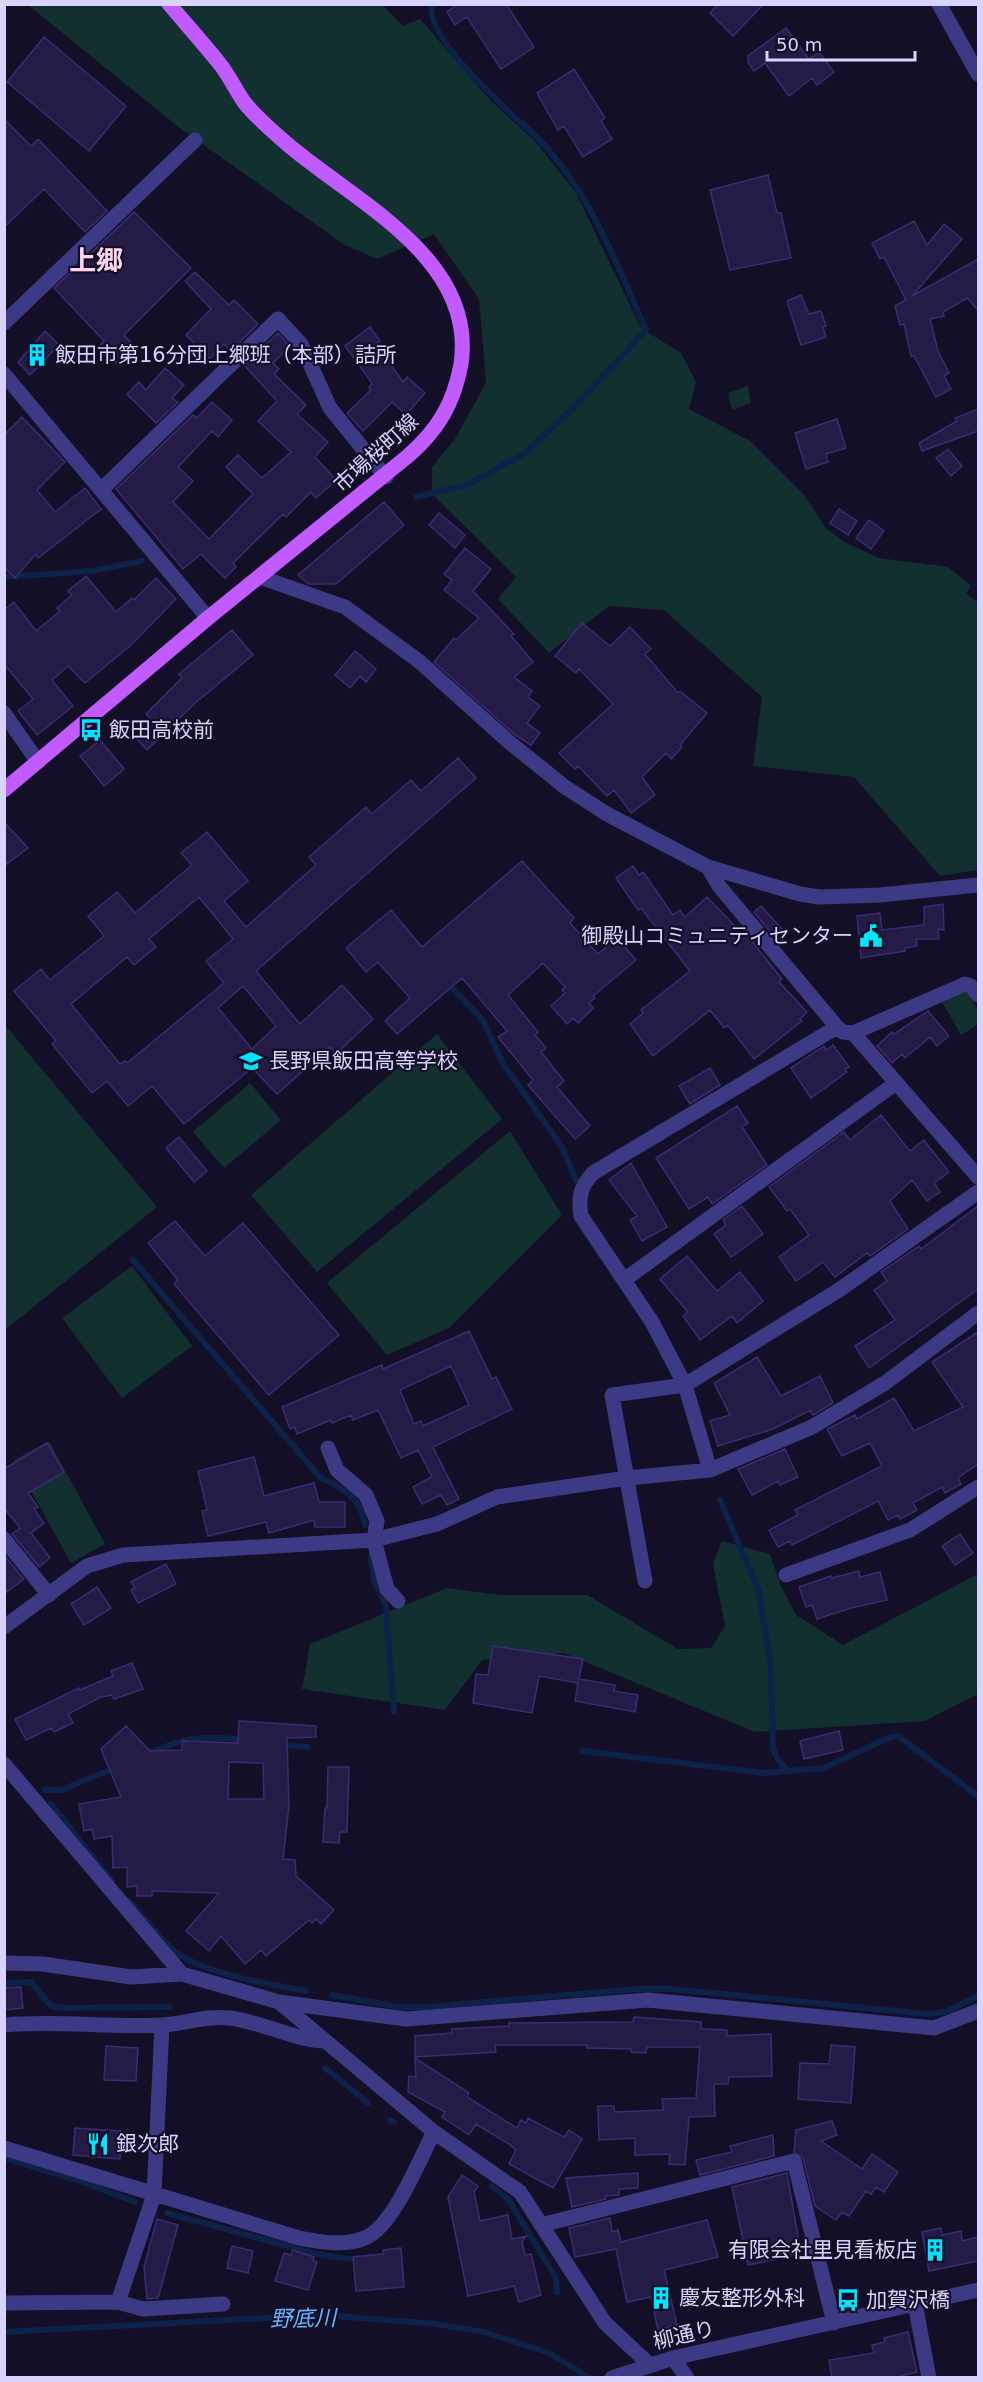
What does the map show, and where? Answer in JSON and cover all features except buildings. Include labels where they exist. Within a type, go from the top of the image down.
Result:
[{"type":"main road","name":"市場桜町線","points":[[4,790],[208,618],[386,477],[428,438],[452,400],[458,380],[462,341],[453,296],[436,269],[402,233],[286,143],[245,103],[221,65],[169,4]]},
{"type":"street","points":[[939,4],[978,74]]},
{"type":"street","points":[[4,323],[195,140]]},
{"type":"street","points":[[102,489],[278,319],[301,344],[330,408],[386,477]]},
{"type":"street","points":[[4,374],[208,618]]},
{"type":"street","points":[[260,577],[345,607],[420,662],[509,742],[565,787],[608,814],[708,867],[800,894],[819,897],[880,895],[978,885]]},
{"type":"street","points":[[4,713],[38,762]]},
{"type":"street","points":[[708,867],[719,886],[843,1032],[853,1033],[965,984],[971,986],[978,995]]},
{"type":"street","points":[[710,1470],[685,1385],[652,1322],[581,1216],[578,1199],[583,1183],[593,1173],[837,1027]]},
{"type":"street","points":[[853,1033],[978,1177]]},
{"type":"street","points":[[624,1281],[896,1083]]},
{"type":"street","points":[[645,1581],[612,1395],[685,1385],[839,1290],[978,1192]]},
{"type":"street","points":[[4,1627],[87,1566],[123,1555],[374,1540],[437,1524],[498,1497],[627,1478],[710,1470],[812,1427],[885,1383],[978,1313]]},
{"type":"street","points":[[328,1448],[338,1470],[366,1494],[377,1521],[374,1540],[387,1588],[398,1601]]},
{"type":"street","points":[[786,1575],[910,1530],[978,1487]]},
{"type":"street","points":[[4,1539],[49,1595]]},
{"type":"street","points":[[4,1764],[144,1926],[182,1974]]},
{"type":"street","points":[[4,1963],[43,1964],[131,1977],[182,1974],[279,2002],[406,2019],[648,2000],[913,2028],[934,2028],[978,2011]]},
{"type":"street","points":[[279,2002],[434,2132],[520,2192],[605,2324],[642,2367]]},
{"type":"street","points":[[4,2025],[36,2022],[162,2025],[199,2019],[229,2018],[302,2040],[323,2041]]},
{"type":"street","points":[[118,2302],[154,2195],[162,2025]]},
{"type":"street","points":[[4,2148],[298,2238],[333,2244],[368,2237],[391,2213],[434,2132]]},
{"type":"street","points":[[541,2225],[794,2162],[834,2324]]},
{"type":"street","name":"柳通り","points":[[612,2378],[673,2358],[834,2324],[978,2290]]},
{"type":"street","points":[[4,2303],[118,2302],[143,2309],[223,2304]]},
{"type":"street","points":[[915,2304],[929,2378]]},
{"type":"street","points":[[673,2358],[687,2378]]},
{"type":"green space","points":[[382,4],[403,26],[420,19],[491,101],[536,142],[576,193],[641,328],[681,353],[696,382],[689,409],[750,441],[805,496],[825,527],[844,542],[879,558],[948,567],[971,586],[966,593],[978,603],[978,870],[940,876],[854,777],[753,766],[762,697],[664,610],[609,606],[549,653],[498,599],[516,577],[432,494],[432,467],[455,439],[486,383],[479,299],[434,234],[377,259],[345,245],[181,129],[28,5]]},
{"type":"green space","points":[[748,386],[751,403],[732,410],[728,393]]},
{"type":"green space","points":[[966,989],[978,1010],[978,1025],[961,1035],[942,1002]]},
{"type":"green space","points":[[4,1024],[157,1207],[5,1330],[4,1330]]},
{"type":"green space","points":[[437,1034],[502,1119],[317,1272],[251,1195]]},
{"type":"green space","points":[[250,1083],[281,1120],[224,1168],[193,1132]]},
{"type":"green space","points":[[510,1131],[562,1215],[449,1328],[387,1355],[327,1283]]},
{"type":"green space","points":[[132,1266],[192,1346],[122,1398],[62,1318]]},
{"type":"green space","points":[[49,1441],[105,1544],[71,1563],[14,1460]]},
{"type":"green space","points":[[722,1541],[770,1554],[781,1586],[796,1615],[843,1645],[978,1574],[978,1694],[925,1721],[755,1732],[564,1653],[482,1660],[445,1710],[302,1689],[310,1644],[447,1588],[501,1595],[587,1595],[678,1649],[711,1648],[725,1626],[713,1564]]},
{"type":"waterway","points":[[416,497],[467,485],[525,453],[574,407],[646,330],[611,250],[584,199],[550,152],[452,52],[433,17],[433,4]]},
{"type":"waterway","points":[[4,577],[92,571],[142,561]]},
{"type":"waterway","points":[[447,983],[483,1020],[502,1062],[562,1147],[576,1180]]},
{"type":"waterway","points":[[133,1260],[321,1478],[350,1495],[360,1508],[365,1525]]},
{"type":"waterway","points":[[720,1500],[759,1591],[771,1668],[773,1748],[778,1760],[788,1771]]},
{"type":"waterway","points":[[371,1556],[374,1580],[386,1606],[394,1712]]},
{"type":"waterway","points":[[583,1751],[764,1773],[824,1768],[888,1738],[898,1736],[978,1796]]},
{"type":"waterway","points":[[147,1754],[172,1744],[194,1739],[244,1740]]},
{"type":"waterway","points":[[281,1745],[308,1747]]},
{"type":"waterway","points":[[45,1790],[61,1790],[115,1768]]},
{"type":"waterway","points":[[51,1804],[112,1881]]},
{"type":"waterway","points":[[128,1900],[172,1949],[199,1965],[235,1976],[305,1991]]},
{"type":"waterway","points":[[4,1983],[31,1982],[51,2006],[64,2008],[170,2007]]},
{"type":"waterway","points":[[332,1995],[398,2007],[426,2007],[637,1989],[671,1989],[928,2014],[945,2012],[978,1996]]},
{"type":"waterway","points":[[325,2068],[368,2103]]},
{"type":"waterway","points":[[390,2120],[394,2122]]},
{"type":"waterway","points":[[4,2158],[85,2183],[135,2202]]},
{"type":"waterway","points":[[492,2186],[508,2199],[556,2278],[557,2292]]},
{"type":"waterway","points":[[167,2213],[316,2254],[350,2259]]},
{"type":"waterway","name":"野底川","points":[[4,2332],[323,2315],[436,2324],[484,2332],[549,2353],[590,2378]]},
{"type":"place","name":"飯田市第16分団上郷班（本部）詰所","points":[[37,355]]},
{"type":"place","name":"飯田高校前","points":[[91,730]]},
{"type":"place","name":"御殿山コミュニティセンター","points":[[871,936]]},
{"type":"place","name":"長野県飯田高等学校","points":[[251,1061]]},
{"type":"place","name":"銀次郎","points":[[98,2144]]},
{"type":"place","name":"有限会社里見看板店","points":[[935,2250]]},
{"type":"place","name":"慶友整形外科","points":[[661,2298]]},
{"type":"place","name":"加賀沢橋","points":[[848,2300]]},
{"type":"district","name":"上郷","points":[[96,261]]}]
